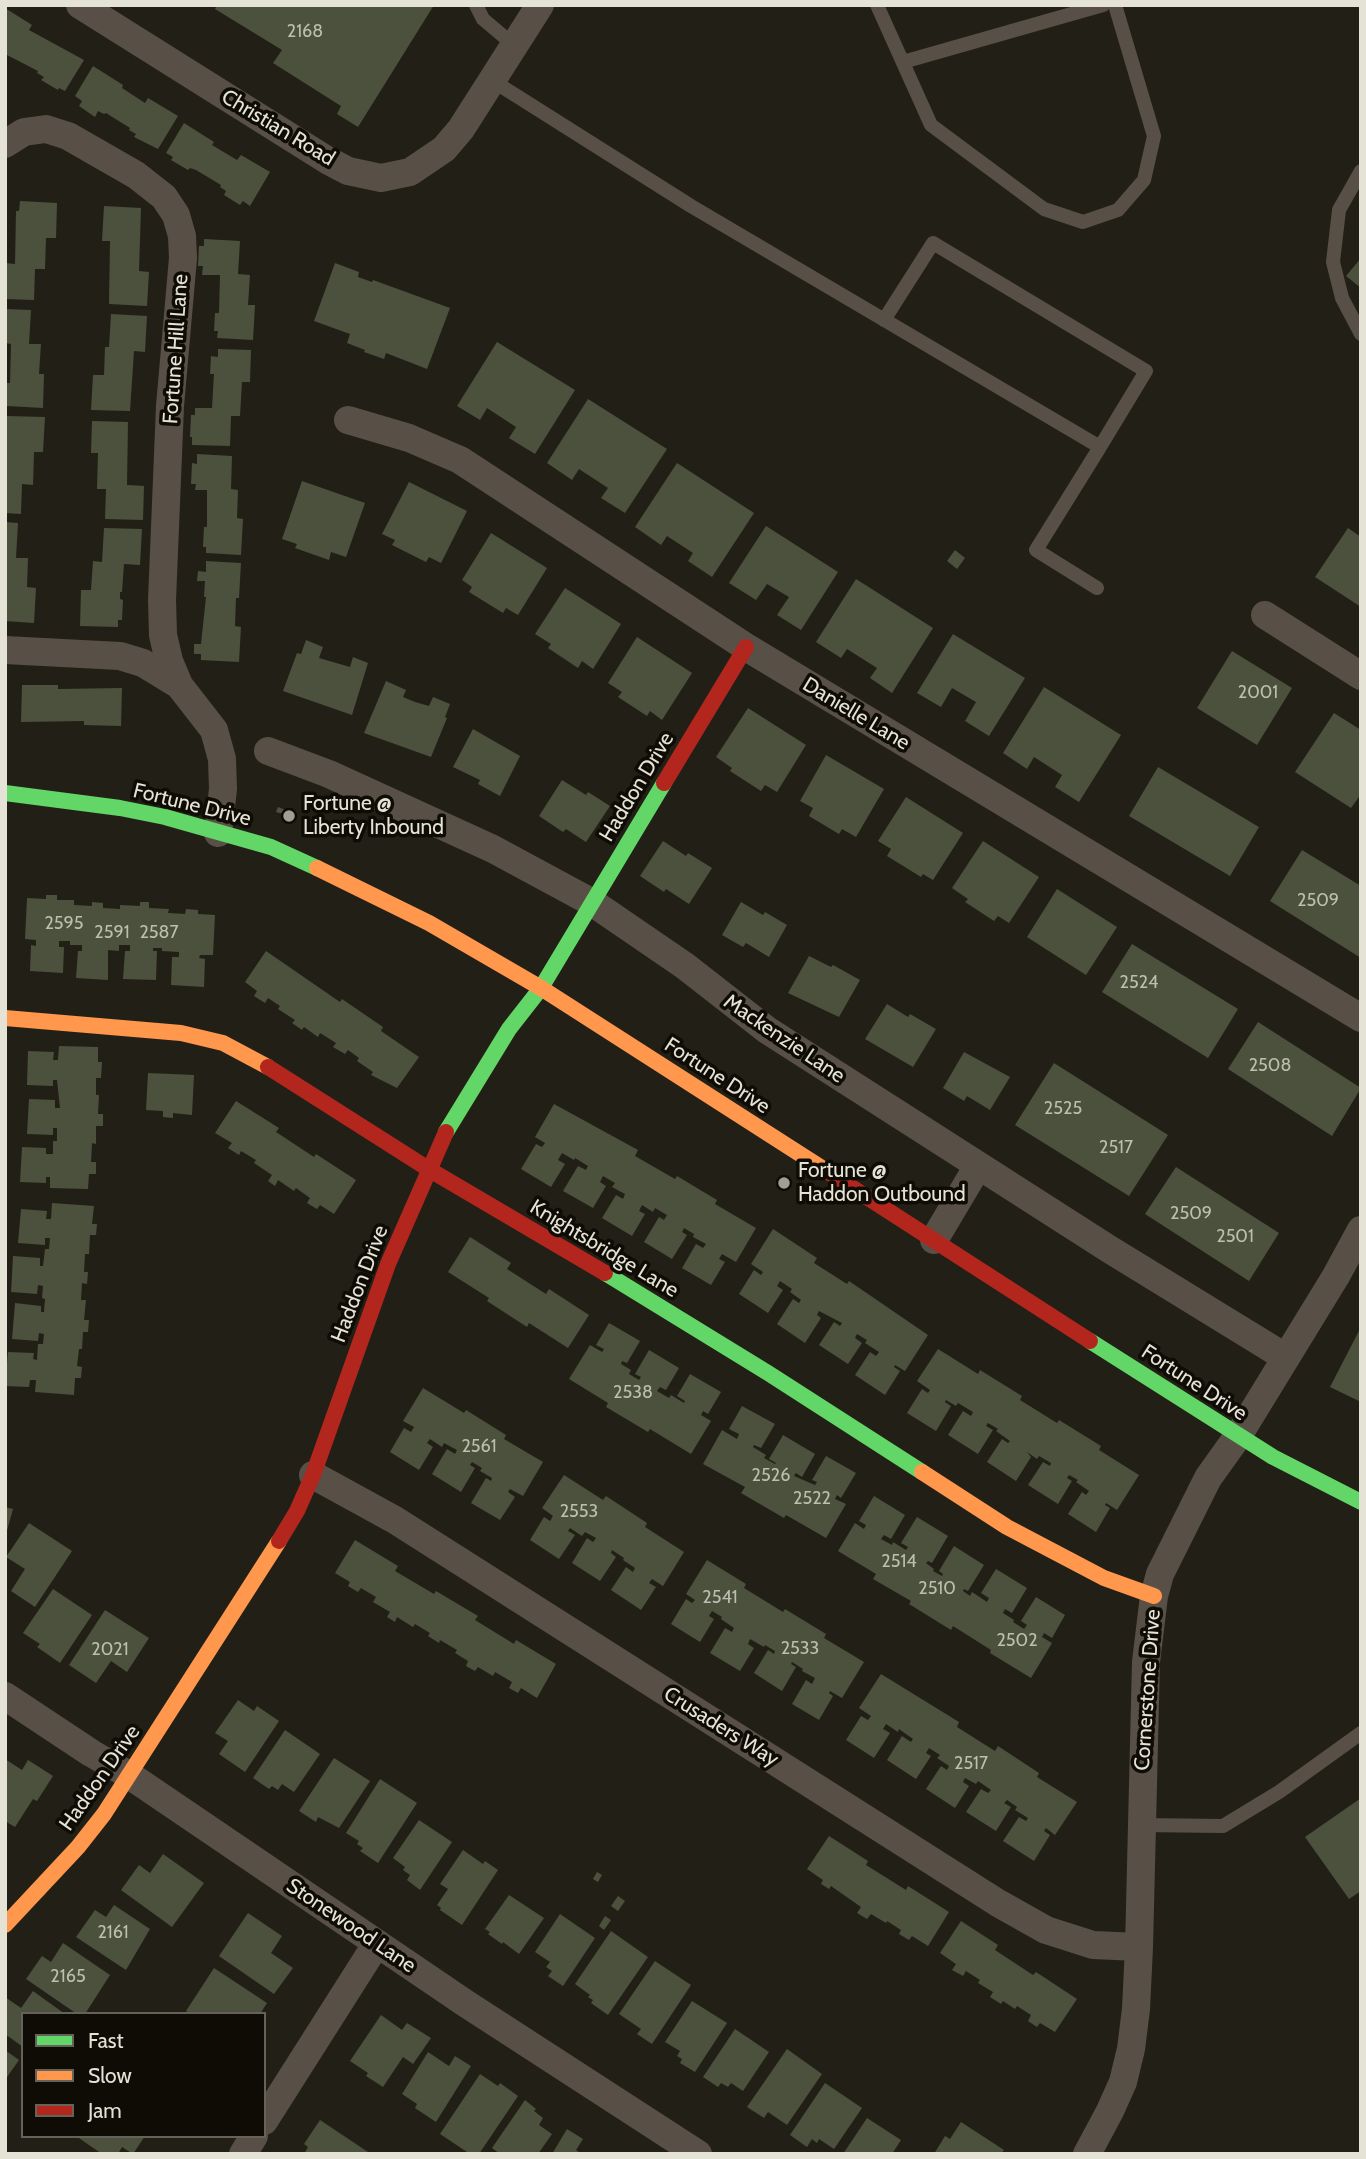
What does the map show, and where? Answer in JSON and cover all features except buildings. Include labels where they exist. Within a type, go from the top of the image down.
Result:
[{"type":"street","name":"Christian Road","points":[[80,5],[327,160],[348,171],[381,178],[410,172],[444,149],[461,129],[540,5]]},
{"type":"street","name":"Fortune Hill Lane","points":[[5,144],[24,132],[46,129],[68,136],[136,175],[164,197],[176,215],[182,236],[183,258],[170,406],[163,635],[179,685],[214,730],[217,740],[222,760],[223,789],[218,832]]},
{"type":"street","name":"Danielle Lane","points":[[348,420],[408,438],[460,460],[746,647],[1361,1018]]},
{"type":"street","points":[[1265,615],[1361,676]]},
{"type":"street","name":"Haddon Drive","points":[[5,1924],[78,1847],[104,1814],[297,1511],[313,1475],[388,1264],[444,1136],[509,1028],[541,988],[746,647]]},
{"type":"street","name":"Fortune Hill Lane","points":[[5,650],[120,656],[143,663],[179,685]]},
{"type":"street","name":"Mackenzie Lane","points":[[268,751],[329,774],[493,849],[593,903],[685,966],[767,1030],[978,1166],[1285,1357]]},
{"type":"street","name":"Fortune Drive","points":[[5,793],[120,808],[271,847],[347,881],[429,923],[541,988],[1238,1436],[1361,1502]]},
{"type":"street","name":"Knightsbridge Lane","points":[[5,1018],[180,1033],[223,1043],[264,1064],[430,1170],[768,1373],[1007,1527],[1104,1578],[1154,1596]]},
{"type":"street","points":[[934,1240],[978,1166]]},
{"type":"street","name":"Cornerstone Drive","points":[[1087,2154],[1123,2082],[1131,2049],[1139,1947],[1146,1662],[1154,1596],[1160,1574],[1208,1478],[1238,1436],[1336,1276],[1361,1230]]},
{"type":"street","name":"Crusaders Way","points":[[313,1475],[395,1520],[998,1903],[1046,1930],[1093,1945],[1139,1947]]},
{"type":"street","name":"Stonewood Lane","points":[[5,1696],[90,1753],[129,1775],[377,1943],[668,2146],[698,2154]]},
{"type":"street","points":[[266,2118],[377,1943]]},
{"type":"street","points":[[243,2154],[253,2138]]},
{"type":"lane","points":[[476,5],[483,19],[514,46]]},
{"type":"lane","points":[[877,5],[931,125],[1044,209],[1083,222],[1118,210],[1144,180],[1154,136],[1115,5]]},
{"type":"lane","points":[[903,62],[1103,5]]},
{"type":"lane","points":[[493,81],[691,206],[1100,447]]},
{"type":"lane","points":[[1361,171],[1339,210],[1333,262],[1342,298],[1361,334]]},
{"type":"lane","points":[[884,320],[933,243],[1146,371],[1036,550],[1097,588]]},
{"type":"lane","points":[[1141,1825],[1223,1826],[1279,1792],[1361,1733]]},
{"type":"traffic: fast","points":[[446,1132],[509,1029],[541,988],[664,783]]},
{"type":"traffic: fast","points":[[5,793],[120,808],[165,817],[271,847],[317,868]]},
{"type":"traffic: fast","points":[[605,1273],[922,1472]]},
{"type":"traffic: fast","points":[[1090,1341],[1273,1457],[1361,1502]]},
{"type":"traffic: slow","points":[[317,868],[429,923],[541,988],[828,1172]]},
{"type":"traffic: slow","points":[[5,1018],[181,1033],[223,1043],[268,1067]]},
{"type":"traffic: slow","points":[[922,1472],[1007,1527],[1104,1578],[1154,1596]]},
{"type":"traffic: slow","points":[[5,1925],[78,1847],[104,1814],[279,1541]]},
{"type":"traffic: jam","points":[[664,783],[746,647]]},
{"type":"traffic: jam","points":[[268,1067],[430,1170],[605,1273]]},
{"type":"traffic: jam","points":[[279,1541],[297,1511],[313,1475],[388,1264],[446,1132]]},
{"type":"traffic: jam","points":[[828,1172],[1090,1341]]},
{"type":"place","name":"Fortune @ Liberty Inbound","points":[[289,816]]},
{"type":"place","name":"Fortune @ Haddon Outbound","points":[[784,1183]]}]
